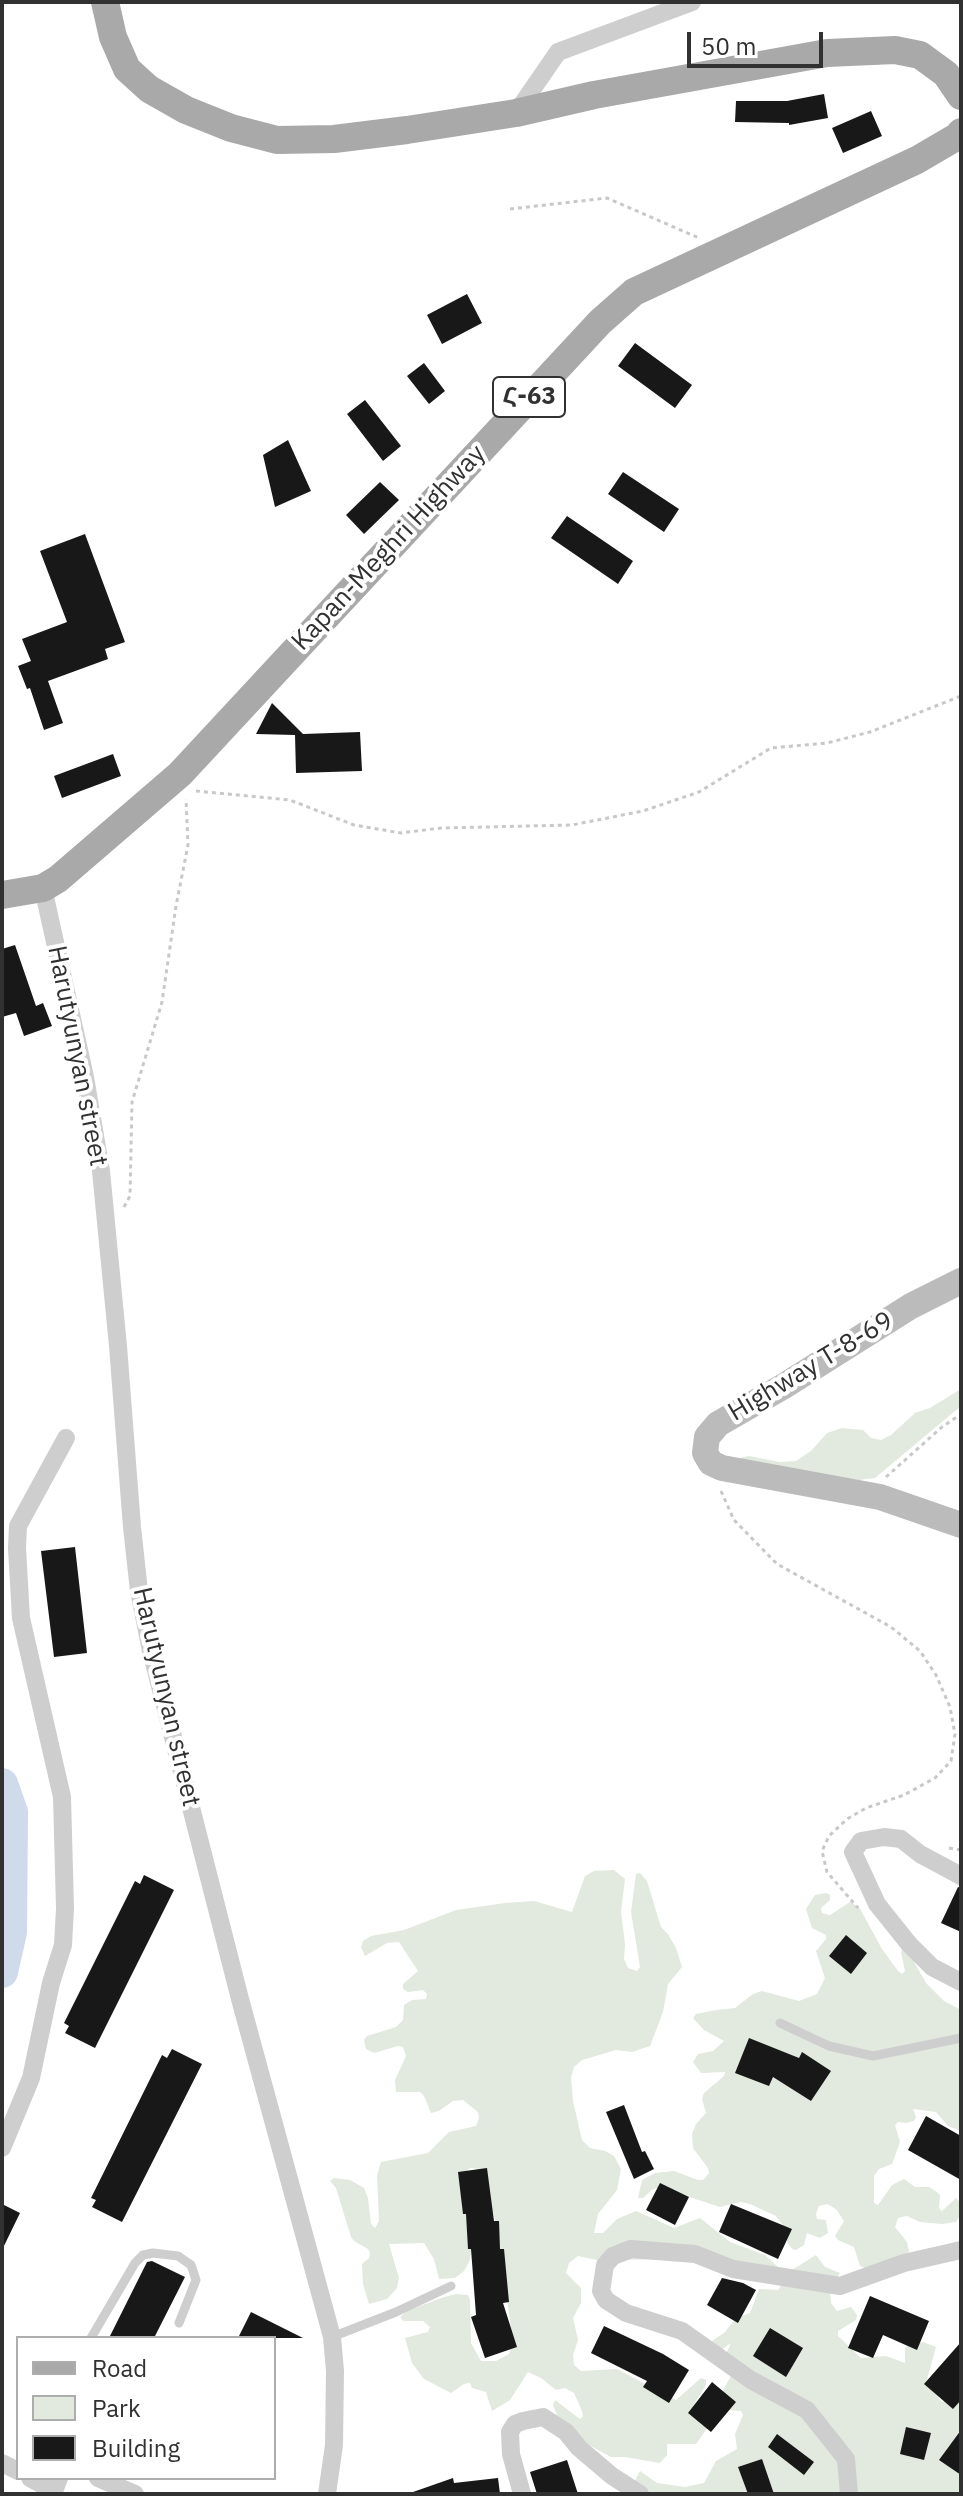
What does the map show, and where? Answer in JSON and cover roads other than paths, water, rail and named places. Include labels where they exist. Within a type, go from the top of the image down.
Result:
[{"type":"main road","points":[[105,2],[113,37],[127,69],[149,89],[186,110],[277,140],[334,139],[516,113],[594,95],[827,53],[895,50],[920,55],[946,74],[961,96]]},
{"type":"main road","name":"Kapan-Meghri Highway","points":[[2,895],[43,888],[58,879],[180,774],[600,322],[634,292],[917,160],[961,132]]},
{"type":"street","points":[[516,113],[558,52],[692,2]]},
{"type":"street","name":"Harutyunyan street","points":[[43,888],[85,1077],[101,1171],[139,1591],[151,1651],[244,2014],[332,2337],[334,2445],[327,2494]]},
{"type":"street","name":"Highway T-8-69","points":[[961,1281],[911,1306],[718,1424],[707,1437],[705,1453],[711,1463],[722,1468],[865,1494],[961,1525]]},
{"type":"street","points":[[2,2148],[31,2078],[51,1983],[63,1945],[62,1797],[21,1618],[17,1548],[18,1526],[66,1438]]},
{"type":"street","points":[[961,1876],[933,1863],[901,1839],[884,1837],[861,1841],[853,1852],[877,1904],[909,1944],[932,1967],[961,1982]]},
{"type":"street","points":[[849,2494],[846,2459],[807,2410],[751,2380],[682,2331],[626,2313],[606,2300],[601,2291],[605,2265],[613,2256],[631,2249],[695,2254],[733,2269],[840,2286],[904,2263],[961,2250]]},
{"type":"street","points":[[522,2494],[511,2454],[510,2432],[515,2424],[543,2417],[566,2432],[579,2448],[612,2476],[640,2494]]},
{"type":"street","points":[[34,2480],[54,2491],[58,2480]]},
{"type":"street","points":[[103,2480],[135,2494]]},
{"type":"lane","points":[[780,2023],[829,2046],[873,2056],[961,2038]]},
{"type":"lane","points":[[92,2336],[135,2263],[143,2255],[153,2253],[178,2256],[191,2265],[194,2273],[196,2280],[179,2323]]},
{"type":"lane","points":[[332,2337],[451,2286]]},
{"type":"waterway","points":[[2,1784],[12,1812],[11,1932],[2,1972]]}]
